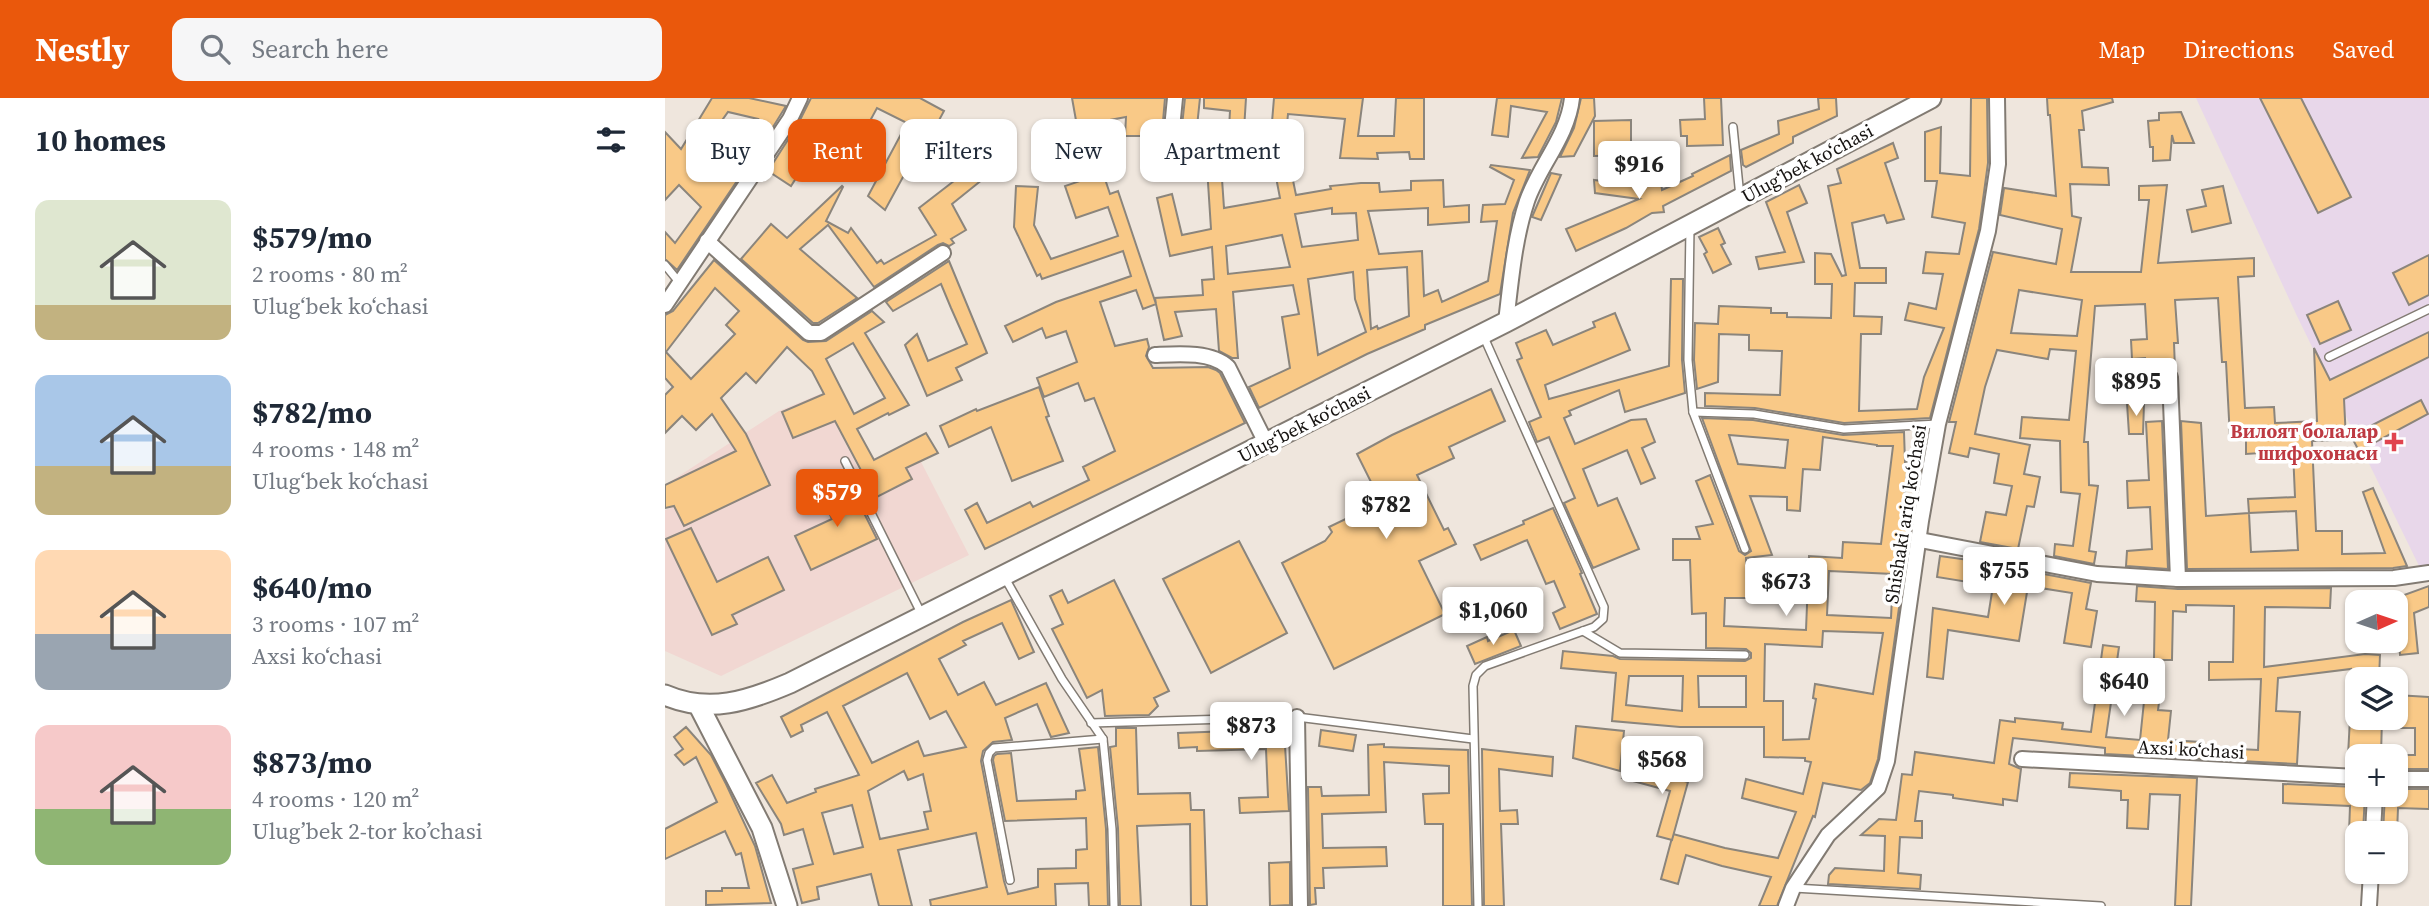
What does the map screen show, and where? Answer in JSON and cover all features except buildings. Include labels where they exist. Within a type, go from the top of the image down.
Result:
[{"type":"street","points":[[665,305],[790,119],[800,98]]},
{"type":"street","points":[[1173,119],[1175,98]]},
{"type":"street","points":[[1506,322],[1515,244],[1528,199],[1566,124],[1572,98]]},
{"type":"street","name":"Ulugʻbek koʻchasi","points":[[665,695],[699,706],[723,704],[770,691],[1483,334],[1931,98]]},
{"type":"street","name":"Shishaki ariq koʻchasi","points":[[1786,906],[1793,888],[1828,835],[1878,788],[1887,761],[1938,424],[1988,232],[1998,164],[1997,98]]},
{"type":"street","points":[[707,241],[809,333],[815,334],[821,333],[943,253]]},
{"type":"street","points":[[1155,355],[1205,357],[1221,361],[1228,367],[1266,443]]},
{"type":"street","points":[[2170,377],[2178,579]]},
{"type":"street","points":[[1920,540],[2097,574],[2178,579],[2394,578],[2429,573]]},
{"type":"street","points":[[699,706],[762,828],[785,906]]},
{"type":"street","points":[[1297,717],[1300,906]]},
{"type":"street","name":"Axsi koʻchasi","points":[[2022,759],[2345,776]]},
{"type":"street","points":[[2408,779],[2429,779]]},
{"type":"street","points":[[2369,906],[2370,884]]},
{"type":"lane","points":[[1733,127],[1740,198]]},
{"type":"lane","points":[[1690,225],[1688,360],[1693,412],[1745,549]]},
{"type":"lane","points":[[665,265],[680,283]]},
{"type":"lane","points":[[2329,357],[2429,309]]},
{"type":"lane","points":[[1478,906],[1473,739],[1473,686],[1476,675],[1485,666],[1594,627],[1603,619],[1604,607],[1483,334]]},
{"type":"lane","points":[[1693,412],[1754,414],[1844,429],[1938,424]]},
{"type":"lane","points":[[845,461],[923,615]]},
{"type":"lane","points":[[1003,575],[1062,679],[1103,739],[1112,829],[1114,906]]},
{"type":"lane","points":[[1583,631],[1620,653],[1745,655]]},
{"type":"lane","points":[[1091,723],[1297,717],[1473,739]]},
{"type":"lane","points":[[1010,880],[987,760],[989,753],[994,748],[1103,739]]},
{"type":"lane","points":[[1793,888],[2101,906]]},
{"type":"shaded area","name":"Вилоят болалар шифохонаси","points":[[2196,98],[2429,98],[2429,568],[2422,572],[2297,316]]},
{"type":"shaded area","points":[[820,394],[867,485],[920,460],[969,555],[721,676],[665,651],[665,510],[670,508],[665,485],[779,411]]},
{"type":"place","name":"Вилоят болалар шифохонаси","points":[[2394,442]]}]
